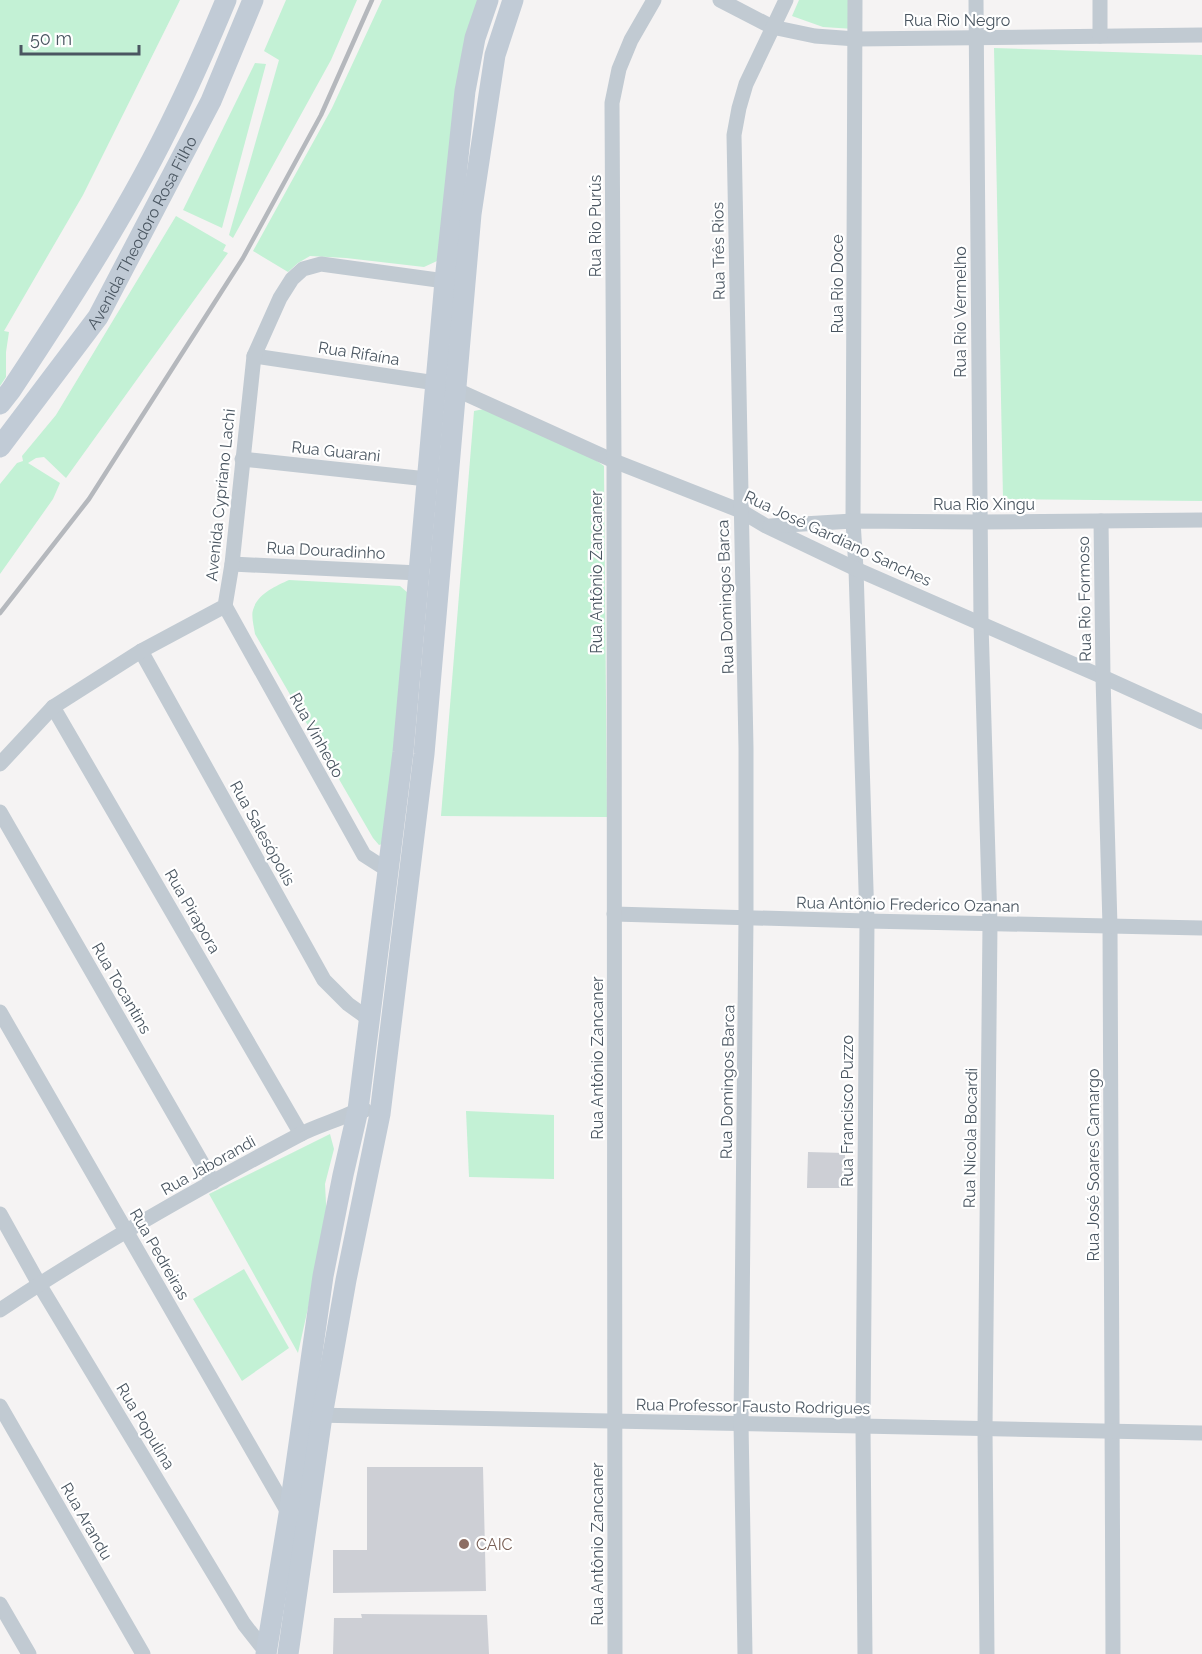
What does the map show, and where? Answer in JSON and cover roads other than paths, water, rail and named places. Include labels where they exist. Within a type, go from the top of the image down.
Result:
[{"type":"main road","name":"Avenida Theodoro Rosa Filho","points":[[0,404],[74,294],[135,191],[178,109],[226,0]]},
{"type":"main road","name":"Avenida Theodoro Rosa Filho","points":[[0,447],[98,317],[211,101],[253,0]]},
{"type":"main road","points":[[288,1654],[312,1415],[323,1276],[358,1110],[403,752],[445,281],[465,91],[475,38],[488,0]]},
{"type":"main road","points":[[266,1653],[289,1514],[346,1280],[380,1113],[424,754],[471,214],[495,55],[513,0]]},
{"type":"main road","points":[[403,752],[424,754]]},
{"type":"street","name":"Rua Rio Purús","points":[[614,462],[612,103],[618,69],[631,40],[654,0]]},
{"type":"street","name":"Rua Rio Negro","points":[[720,0],[772,27],[815,36],[856,39],[1202,35]]},
{"type":"street","name":"Rua Três Rios","points":[[741,511],[734,135],[739,108],[747,84],[786,0]]},
{"type":"street","name":"Rua Rio Doce","points":[[855,0],[853,521],[856,569]]},
{"type":"street","name":"Rua Rio Vermelho","points":[[976,0],[981,623]]},
{"type":"street","points":[[1100,0],[1100,36]]},
{"type":"street","name":"Avenida Cypriano Lachi","points":[[0,764],[53,707],[141,651],[225,606],[232,564],[254,356],[280,298],[292,279],[303,269],[321,264],[445,281]]},
{"type":"street","name":"Rua Rifaína","points":[[254,356],[436,383],[457,390]]},
{"type":"street","name":"Rua José Gardiano Sanches","points":[[457,390],[614,462],[741,511],[766,526],[856,569],[1202,722]]},
{"type":"street","name":"Rua Guarani","points":[[242,459],[427,479]]},
{"type":"street","name":"Rua Antônio Zancaner","points":[[614,462],[615,1654]]},
{"type":"street","name":"Rua Domingos Barca","points":[[741,511],[745,631],[746,918],[741,1423],[745,1654]]},
{"type":"street","name":"Rua Rio Xingu","points":[[766,526],[853,521],[1202,520]]},
{"type":"street","name":"Rua Rio Formoso","points":[[1101,521],[1103,677]]},
{"type":"street","name":"Rua Douradinho","points":[[232,564],[419,573]]},
{"type":"street","name":"Rua Francisco Puzzo","points":[[856,569],[867,921],[863,1427],[865,1654]]},
{"type":"street","name":"Rua Vinhedo","points":[[225,606],[364,855],[389,871]]},
{"type":"street","name":"Rua Nicola Bocardi","points":[[981,623],[990,924],[986,1429],[987,1654]]},
{"type":"street","name":"Rua Salesópolis","points":[[141,651],[324,980],[348,1004],[369,1019]]},
{"type":"street","name":"Rua José Soares Camargo","points":[[1103,677],[1110,926],[1113,1654]]},
{"type":"street","name":"Rua Pirapora","points":[[53,707],[301,1134]]},
{"type":"street","name":"Rua Tocantins","points":[[0,812],[213,1182]]},
{"type":"street","name":"Rua Antônio Frederico Ozanan","points":[[614,914],[1202,928]]},
{"type":"street","name":"Rua Pedreiras","points":[[0,1012],[289,1514]]},
{"type":"street","points":[[358,1110],[380,1113]]},
{"type":"street","name":"Rua Jaborandi","points":[[0,1310],[39,1284],[213,1182],[301,1134],[358,1110]]},
{"type":"street","name":"Rua Populina","points":[[0,1214],[39,1284],[244,1624],[266,1653]]},
{"type":"street","name":"Rua Arandu","points":[[0,1406],[143,1654]]},
{"type":"street","name":"Rua Professor Fausto Rodrigues","points":[[312,1415],[1202,1433]]},
{"type":"street","points":[[0,1604],[29,1654]]},
{"type":"railway","points":[[0,613],[89,499],[243,258],[321,115],[372,0]]},
{"type":"place","name":"CAIC","points":[[464,1544]]}]
